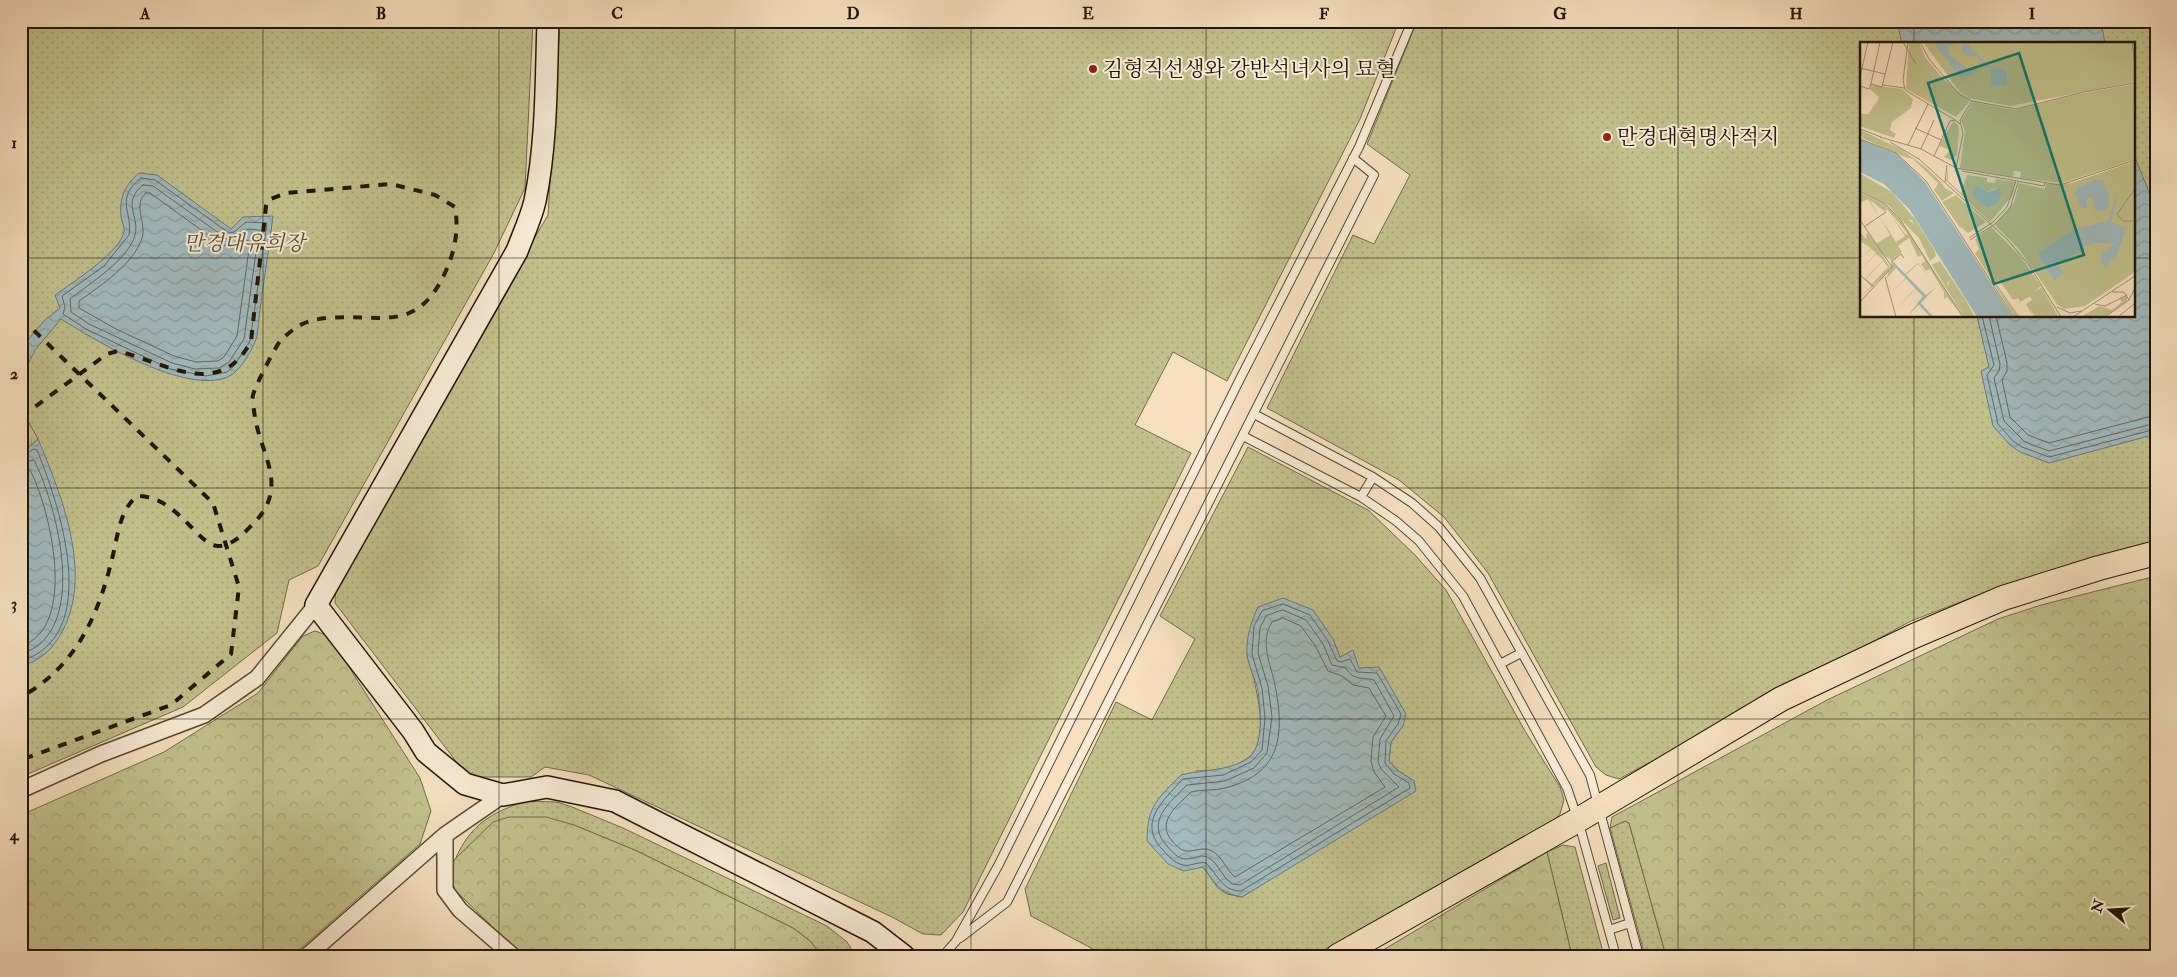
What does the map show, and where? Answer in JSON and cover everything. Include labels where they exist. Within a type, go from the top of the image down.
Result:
[{"type":"main road","points":[[548,21],[545,125],[540,169],[535,202],[516,251],[316,605],[413,731],[426,752],[465,784],[503,795],[547,787],[615,801],[873,932],[904,956]]},
{"type":"main road","points":[[1338,956],[1588,814],[1781,699],[1914,636],[2003,598],[2099,568],[2156,554]]},
{"type":"street","points":[[21,790],[102,754],[204,715],[257,678],[316,605]]},
{"type":"street","points":[[307,956],[446,835],[503,795]]},
{"type":"street","points":[[446,835],[445,890],[460,910],[513,956]]},
{"type":"lane","points":[[943,956],[956,941],[998,866],[1240,379],[1353,158],[1412,21]]},
{"type":"lane","points":[[956,941],[1007,902],[1374,175],[1353,158]]},
{"type":"lane","points":[[1254,414],[1373,477],[1412,503],[1439,527],[1480,578],[1590,775],[1588,814],[1609,930],[1616,956]]},
{"type":"lane","points":[[1243,436],[1362,497],[1396,521],[1419,541],[1463,596],[1567,788],[1588,814],[1630,923],[1639,956]]},
{"type":"lane","points":[[1362,497],[1373,477]]},
{"type":"lane","points":[[1500,664],[1521,653]]},
{"type":"lane","points":[[1609,930],[1630,923]]},
{"type":"green space","name":"만경대유희장","points":[[21,21],[533,21],[525,188],[494,253],[318,566],[289,580],[277,633],[183,707],[21,777]]},
{"type":"green space","points":[[560,21],[1399,21],[1360,119],[1227,381],[1173,352],[1135,425],[1191,453],[963,912],[941,935],[923,934],[892,917],[589,775],[545,767],[531,777],[468,777],[335,603],[336,579],[548,215]]},
{"type":"green space","points":[[1417,21],[2156,21],[2156,543],[2002,586],[1911,621],[1619,779],[1606,775],[1596,767],[1488,573],[1444,517],[1399,480],[1267,408],[1353,235],[1374,244],[1410,175],[1367,144]]},
{"type":"green space","points":[[21,396],[22,410],[38,439],[21,454]]},
{"type":"green space","points":[[1248,447],[1368,510],[1414,554],[1446,590],[1525,731],[1560,787],[1564,800],[1560,814],[1555,819],[1313,956],[1106,956],[1031,916],[1025,889],[1116,702],[1152,720],[1195,639],[1160,616]],"holes":[[[1333,639],[1340,657],[1359,668],[1403,726],[1391,742],[1389,761],[1397,770],[1414,781],[1242,897],[1227,894],[1218,888],[1203,867],[1196,771],[1216,770],[1236,765],[1248,758],[1255,750],[1261,724],[1260,709],[1247,654]]]},
{"type":"green space","points":[[2156,576],[2156,905],[2151,907],[2156,933],[2156,956],[1666,956],[1629,823],[1625,821],[1610,828],[1612,817],[1827,700],[1998,619],[2041,605]]},
{"type":"green space","points":[[315,631],[329,636],[420,778],[431,811],[420,844],[292,956],[21,956],[21,815],[164,752],[258,693],[303,636]]},
{"type":"green space","points":[[526,801],[557,802],[623,828],[827,926],[847,942],[856,956],[822,956],[810,941],[793,928],[637,851],[574,825],[455,860],[467,838],[483,822],[502,810]]},
{"type":"green space","points":[[509,817],[546,817],[574,825],[637,851],[793,928],[810,941],[822,956],[522,956],[455,890],[451,878],[454,860],[493,822]]},
{"type":"green space","points":[[1625,821],[1629,823],[1666,956],[1645,956],[1610,828]]},
{"type":"green space","points":[[1563,845],[1575,847],[1604,956],[1572,956],[1547,852]]},
{"type":"green space","points":[[1547,852],[1572,956],[1373,956]]},
{"type":"green space","points":[[1606,863],[1620,918],[1613,920],[1598,866]]},
{"type":"water","points":[[1897,21],[2101,21],[2105,42],[1902,42]]},
{"type":"water","points":[[2134,155],[2156,210],[2156,434],[2049,463],[2020,452],[2010,445],[1993,426],[1981,371],[1989,367],[1977,318],[2134,318]]},
{"type":"water","points":[[139,173],[157,175],[231,229],[243,217],[273,216],[258,332],[249,355],[237,370],[222,379],[204,381],[183,378],[139,362],[61,319],[35,350],[21,379],[21,344],[26,342],[44,321],[60,308],[55,295],[105,258],[121,240],[124,232],[121,217],[122,198],[130,182]]},
{"type":"water","points":[[38,439],[64,508],[74,559],[75,583],[71,607],[59,637],[41,657],[21,666],[21,454]]},
{"type":"water","points":[[1283,598],[1313,610],[1333,639],[1340,657],[1353,650],[1359,668],[1379,667],[1406,714],[1403,726],[1391,742],[1389,761],[1397,770],[1414,781],[1416,791],[1242,897],[1228,893],[1219,887],[1203,867],[1184,871],[1168,864],[1147,841],[1149,819],[1160,797],[1181,775],[1231,766],[1247,759],[1253,753],[1259,736],[1260,704],[1248,658],[1248,636],[1258,607]]},
{"type":"railway","points":[[21,417],[107,354],[118,351],[191,373],[208,374],[224,370],[238,359],[251,341],[268,200],[286,193],[391,184],[435,195],[455,207],[456,232],[451,257],[434,293],[422,305],[409,313],[395,317],[345,317],[314,320],[298,327],[280,341],[261,376],[253,397],[257,426],[270,470],[271,483],[270,497],[263,511],[251,526],[237,539],[229,543],[220,546],[212,545],[165,504],[152,498],[137,496],[123,515],[101,598],[83,636],[57,670],[21,697]]},
{"type":"railway","points":[[21,318],[213,503],[239,587],[231,654],[171,705],[21,760]]},
{"type":"place","name":"김형직선생와 강반석녀사의 묘혈","points":[[1093,69]]},
{"type":"place","name":"만경대혁명사적지","points":[[1607,137]]}]
